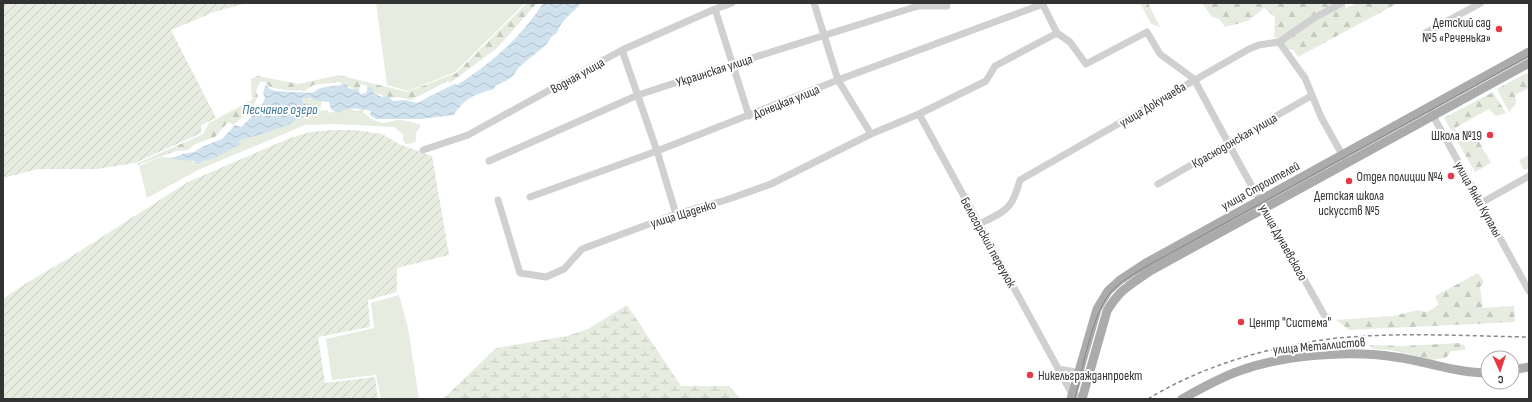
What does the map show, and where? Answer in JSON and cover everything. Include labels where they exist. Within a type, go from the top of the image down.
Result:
[{"type":"main road","name":"улица Строителей","points":[[1072,396],[1097,309],[1108,291],[1120,280],[1148,267],[1345,159],[1450,100],[1529,52]]},
{"type":"main road","name":"улица Строителей","points":[[1450,100],[1529,62]]},
{"type":"main road","name":"улица Строителей","points":[[1082,398],[1091,361],[1107,311],[1114,299],[1124,288],[1148,267]]},
{"type":"main road","name":"улица Металлистов","points":[[1182,399],[1239,371],[1264,363],[1317,356],[1372,354],[1412,360],[1458,370],[1480,372]]},
{"type":"street","name":"Водная улица","points":[[423,150],[468,135],[622,50],[732,3]]},
{"type":"street","points":[[814,3],[838,80],[871,134]]},
{"type":"street","points":[[1042,3],[1057,33],[1070,42],[1086,64],[1147,32],[1160,54],[1194,79]]},
{"type":"street","name":"Донецкая улица","points":[[530,197],[657,151],[838,80],[1042,3]]},
{"type":"street","name":"улица Докучаева","points":[[979,224],[1009,208],[1016,194],[1020,180],[1124,122],[1194,79],[1259,45],[1279,42],[1314,18],[1342,3]]},
{"type":"street","points":[[1425,32],[1481,3]]},
{"type":"street","name":"Украинская улица","points":[[489,160],[638,95],[918,6],[947,6]]},
{"type":"street","points":[[715,9],[749,116]]},
{"type":"street","name":"улица Щаденко","points":[[498,200],[520,273],[546,277],[564,269],[582,249],[676,214],[726,200],[771,184],[871,134],[919,114],[986,81],[995,66],[1057,33]]},
{"type":"street","points":[[1279,42],[1304,78],[1321,117],[1345,159]]},
{"type":"street","points":[[622,50],[657,151],[676,214]]},
{"type":"street","name":"улица Дунаевского","points":[[1194,79],[1327,320]]},
{"type":"street","name":"Краснодонская улица","points":[[1158,184],[1228,142],[1311,96]]},
{"type":"street","name":"улица Янки Купалы","points":[[1431,111],[1529,291]]},
{"type":"street","name":"Белогорский переулок","points":[[919,114],[1072,396]]},
{"type":"street","points":[[1481,203],[1529,176]]},
{"type":"street","points":[[1058,369],[1091,361]]},
{"type":"street","points":[[1081,363],[1088,374]]},
{"type":"street","points":[[1072,396],[1082,398]]},
{"type":"green space","points":[[4,3],[247,3],[214,12],[171,30],[216,118],[201,125],[201,133],[135,163],[97,169],[38,169],[3,178]]},
{"type":"green space","points":[[376,3],[525,3],[455,72],[408,91],[387,85]]},
{"type":"green space","points":[[527,3],[537,3],[497,48],[450,83],[448,81],[411,100],[398,97],[386,98],[381,94],[375,95],[367,92],[367,86],[361,84],[359,90],[354,92],[353,88],[342,85],[340,82],[313,85],[305,91],[284,90],[270,87],[265,82],[260,82],[256,91],[258,96],[253,106],[234,125],[228,122],[215,137],[195,144],[188,150],[176,151],[138,165],[138,163],[203,134],[209,123],[252,100],[251,79],[258,76],[298,84],[339,75],[407,92],[456,73]]},
{"type":"green space","points":[[1140,3],[1148,3],[1160,27],[1151,24]]},
{"type":"green space","points":[[1202,3],[1342,3],[1346,8],[1358,3],[1398,3],[1298,57],[1294,50],[1287,49],[1283,42],[1274,37],[1275,17],[1264,8],[1248,21],[1225,27],[1219,19],[1212,17]]},
{"type":"green space","points":[[1529,72],[1529,88],[1515,95],[1516,104],[1509,112],[1497,89]]},
{"type":"green space","points":[[1493,92],[1506,113],[1496,116],[1489,109],[1455,128],[1457,131],[1473,131],[1491,163],[1475,172],[1444,118]]},
{"type":"green space","points":[[303,95],[310,99],[322,99],[320,111],[327,110],[330,113],[339,109],[348,108],[356,111],[365,108],[363,112],[367,116],[383,123],[401,120],[421,125],[416,133],[416,141],[406,144],[403,140],[403,134],[394,127],[334,124],[305,125],[198,170],[147,198],[139,166],[161,157],[187,159],[193,162],[233,137],[306,106],[305,102],[297,100]]},
{"type":"green space","points":[[355,130],[382,134],[401,145],[432,156],[449,255],[397,268],[397,292],[368,300],[370,327],[318,337],[325,383],[375,377],[378,399],[3,399],[3,299],[188,182],[290,138],[310,132]]},
{"type":"green space","points":[[1529,155],[1529,168],[1524,170],[1519,160]]},
{"type":"green space","points":[[1478,273],[1484,282],[1480,287],[1483,308],[1514,306],[1515,322],[1349,330],[1336,320],[1393,316],[1418,310],[1427,312],[1439,305],[1435,296]]},
{"type":"green space","points":[[399,295],[408,328],[419,399],[381,399],[376,375],[332,380],[326,339],[374,328],[371,303]]},
{"type":"green space","points":[[627,305],[681,386],[729,386],[741,399],[443,399],[496,348],[567,336],[588,329]]},
{"type":"green space","points":[[1460,343],[1465,346],[1465,350],[1451,351],[1446,358],[1430,360],[1391,350],[1372,349],[1370,345],[1402,346]]},
{"type":"water","name":"Песчаное озеро","points":[[543,3],[582,3],[564,20],[557,33],[553,35],[546,45],[519,67],[513,76],[496,85],[494,89],[466,100],[454,115],[421,119],[376,119],[370,115],[371,111],[346,109],[338,113],[331,109],[329,102],[317,101],[310,98],[301,98],[304,103],[312,105],[312,109],[305,117],[288,125],[239,140],[240,145],[217,157],[202,161],[199,164],[194,161],[169,159],[194,152],[222,139],[235,125],[241,127],[260,109],[265,98],[263,93],[266,84],[269,89],[276,91],[312,93],[320,88],[347,84],[348,88],[359,90],[360,94],[366,93],[368,87],[373,89],[374,94],[382,97],[388,96],[393,101],[405,100],[417,103],[454,84],[457,85],[482,68],[515,39]]},
{"type":"tram line","points":[[1075,399],[1088,344],[1098,315],[1110,293],[1123,281],[1147,266],[1529,56]]},
{"type":"railway","points":[[1148,399],[1192,376],[1240,358],[1264,351],[1314,341],[1385,335],[1529,337]]},
{"type":"place","name":"Детский сад №5 «Реченька»","points":[[1499,29]]},
{"type":"place","name":"Школа №19","points":[[1490,135]]},
{"type":"place","name":"Отдел полиции №4","points":[[1451,176]]},
{"type":"place","name":"Детская школа искусств №5","points":[[1349,181]]},
{"type":"place","name":"Центр \"Система\"","points":[[1241,322]]},
{"type":"place","name":"Никельгражданпроект","points":[[1030,375]]}]
